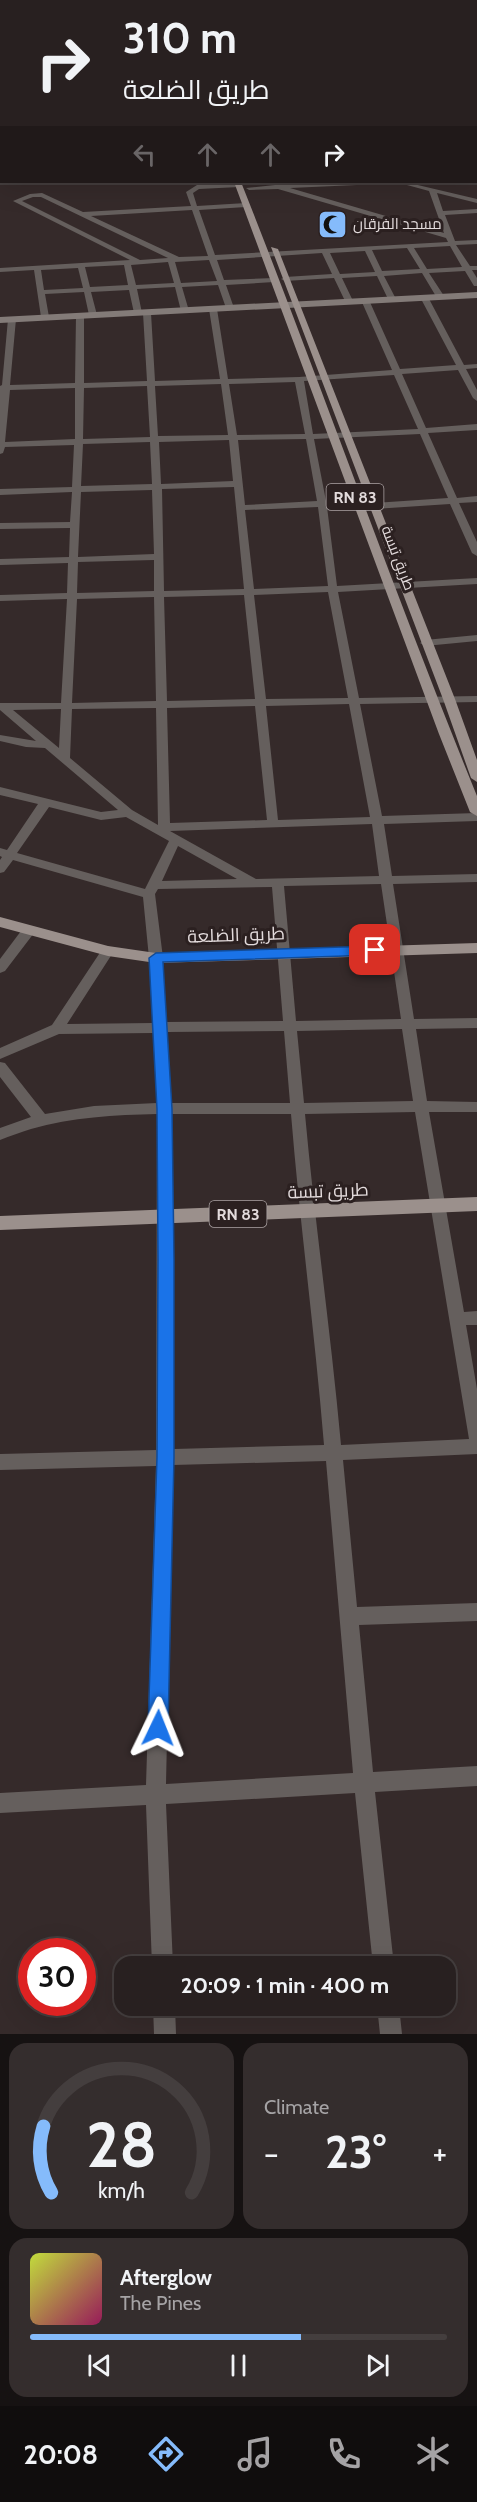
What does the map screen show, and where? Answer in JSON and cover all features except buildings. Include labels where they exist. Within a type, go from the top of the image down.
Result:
[{"type":"main road","name":"طريق تبسة","points":[[243,184],[246,205],[271,254]]},
{"type":"main road","name":"طريق تبسة","points":[[243,184],[290,304],[325,377],[425,643],[449,699],[477,778]]},
{"type":"main road","name":"طريق تبسة","points":[[290,304],[313,378],[358,504],[432,700],[476,808]]},
{"type":"main road","name":"طريق الضلعة","points":[[0,922],[108,951],[156,958],[283,952],[477,948]]},
{"type":"main road","name":"طريق تبسة","points":[[0,1223],[477,1204]]},
{"type":"street","points":[[230,308],[194,208],[190,189],[220,184],[338,183]]},
{"type":"street","points":[[403,183],[477,201]]},
{"type":"street","points":[[278,184],[451,241]]},
{"type":"street","points":[[432,190],[451,241],[477,284]]},
{"type":"street","points":[[139,262],[16,201],[32,195],[42,195],[175,260]]},
{"type":"street","points":[[82,214],[246,205]]},
{"type":"street","points":[[441,213],[477,211]]},
{"type":"street","points":[[0,270],[367,249],[451,241],[477,242]]},
{"type":"street","points":[[409,246],[440,296]]},
{"type":"street","points":[[367,249],[392,299]]},
{"type":"street","points":[[325,251],[349,301]]},
{"type":"street","points":[[175,260],[185,311]]},
{"type":"street","points":[[127,262],[132,287],[142,313],[152,383],[168,833],[151,889],[164,1109],[166,1217],[165,1457],[156,1795],[162,1956]]},
{"type":"street","points":[[81,265],[93,315]]},
{"type":"street","points":[[37,268],[45,317]]},
{"type":"street","points":[[42,292],[477,268]]},
{"type":"street","points":[[0,320],[477,294]]},
{"type":"street","points":[[424,297],[477,398]]},
{"type":"street","points":[[365,300],[477,553]]},
{"type":"street","points":[[213,309],[233,437],[236,484],[273,824]]},
{"type":"street","points":[[64,759],[74,525],[80,442],[80,315]]},
{"type":"street","points":[[0,453],[3,388],[12,319]]},
{"type":"street","points":[[3,388],[299,379],[477,366]]},
{"type":"street","points":[[299,379],[322,504],[333,590],[386,879],[421,1106],[477,1438]]},
{"type":"street","points":[[0,444],[309,435],[347,436],[477,427]]},
{"type":"street","points":[[0,492],[236,484]]},
{"type":"street","points":[[239,508],[322,504],[374,506],[477,499]]},
{"type":"street","points":[[0,526],[74,525]]},
{"type":"street","points":[[0,562],[159,557]]},
{"type":"street","points":[[0,598],[160,592],[390,588],[477,581]]},
{"type":"street","points":[[425,643],[477,638]]},
{"type":"street","points":[[2,706],[477,699]]},
{"type":"street","points":[[2,706],[128,813],[168,833],[254,883]]},
{"type":"street","points":[[0,738],[26,744],[50,745]]},
{"type":"street","points":[[0,791],[101,816],[128,813]]},
{"type":"street","points":[[0,869],[5,854],[45,802]]},
{"type":"street","points":[[168,833],[273,824],[376,820],[476,808]]},
{"type":"street","points":[[5,854],[151,889],[254,883],[477,878]]},
{"type":"street","points":[[278,884],[306,1211],[334,1453],[364,1783],[383,1956]]},
{"type":"street","points":[[0,968],[29,930]]},
{"type":"street","points":[[57,1029],[108,951]]},
{"type":"street","points":[[0,1054],[57,1029],[477,1023]]},
{"type":"street","points":[[0,1067],[41,1119]]},
{"type":"street","points":[[0,1134],[41,1119],[69,1113],[164,1109],[477,1107]]},
{"type":"street","points":[[457,1319],[477,1318]]},
{"type":"street","points":[[0,1462],[334,1453],[477,1446]]},
{"type":"street","points":[[348,1616],[477,1612]]},
{"type":"street","points":[[0,1803],[477,1776]]},
{"type":"street","points":[[164,2016],[165,2034]]},
{"type":"street","points":[[389,2016],[391,2034]]},
{"type":"place","name":"مسجد الفرقان","points":[[332,224]]},
{"type":"route","points":[[158,1728],[165,1457],[166,1260],[164,1109],[156,958],[375,950]]}]
